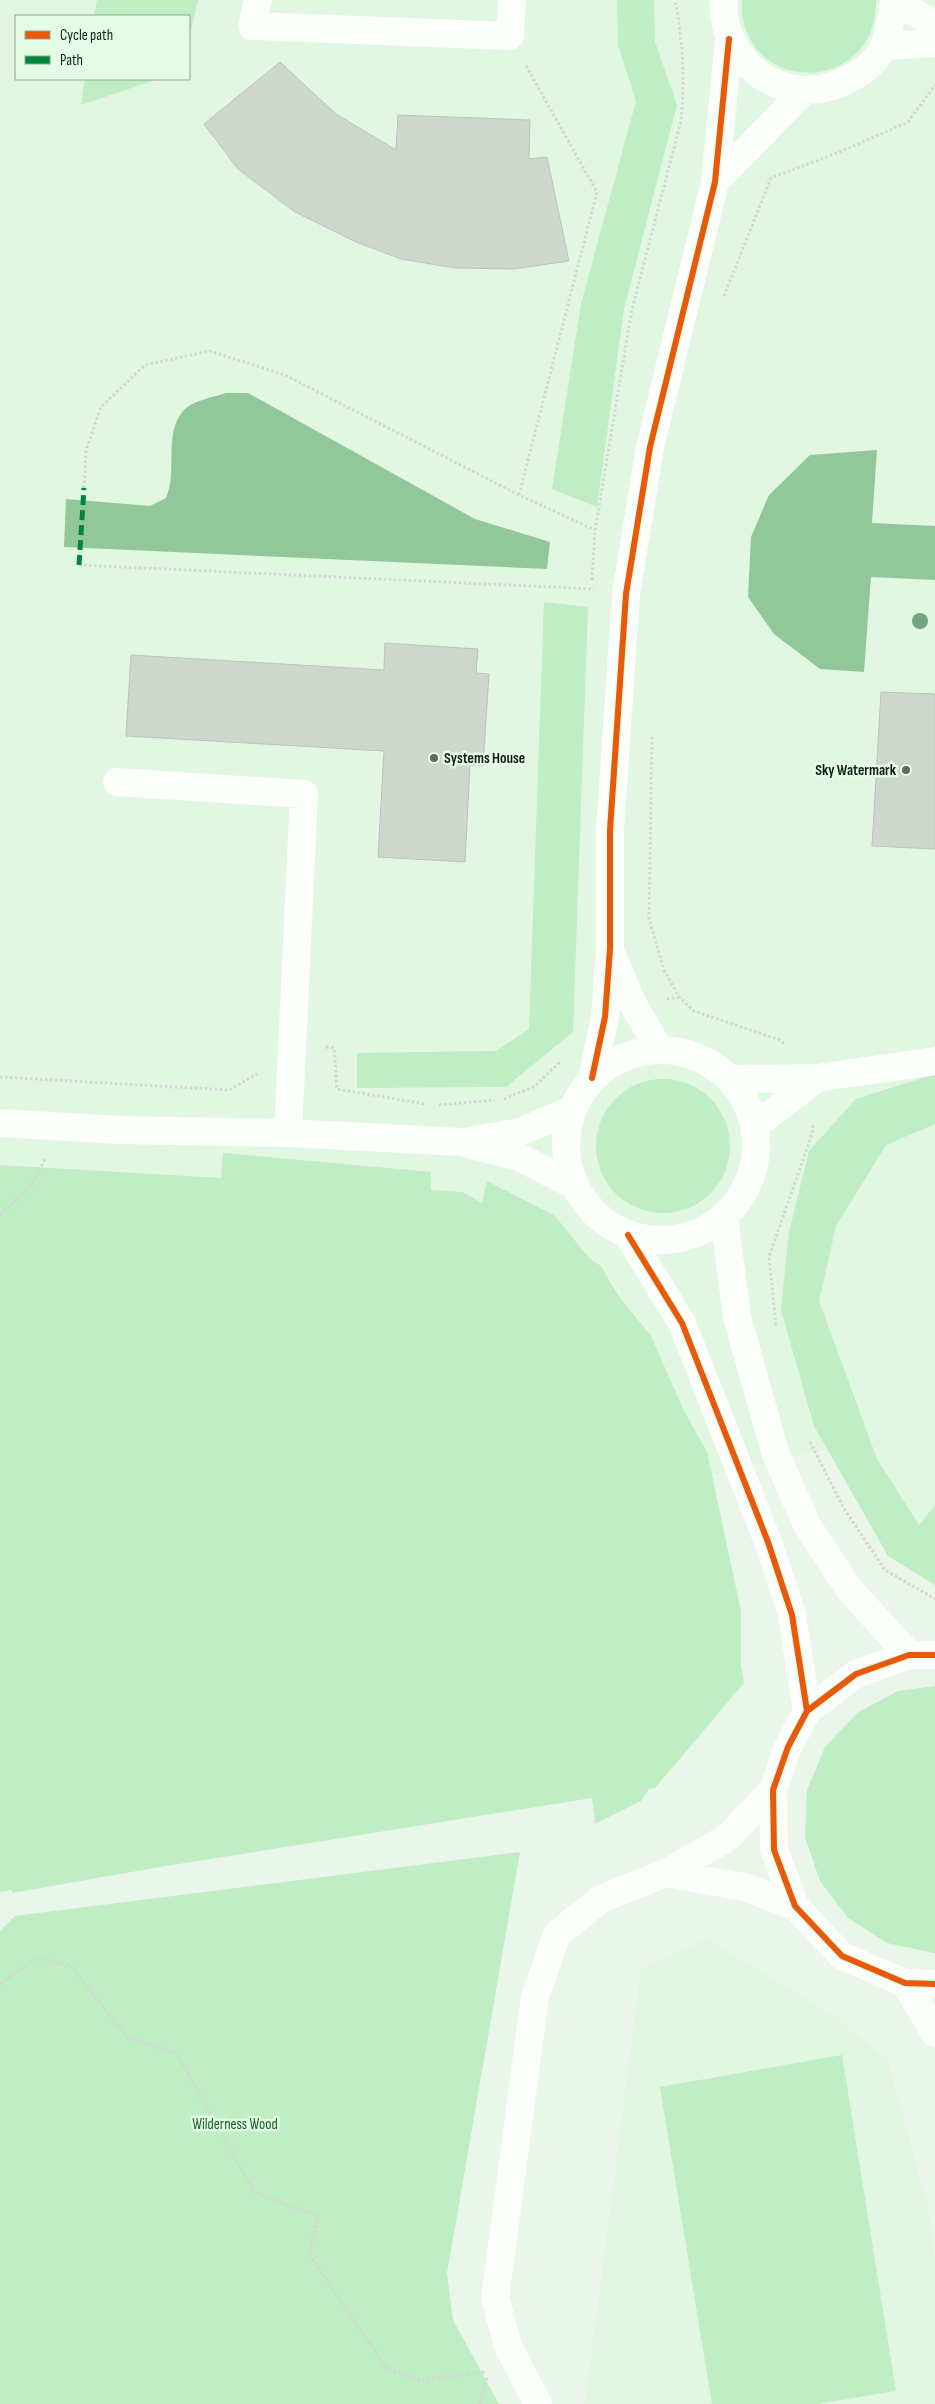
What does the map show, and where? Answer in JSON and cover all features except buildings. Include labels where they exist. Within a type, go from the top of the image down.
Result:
[{"type":"street","points":[[258,0],[252,26],[510,36],[512,0]]},
{"type":"street","points":[[592,1078],[623,1057],[659,1049],[686,1052],[710,1063],[731,1079],[746,1101],[755,1126],[756,1151],[751,1176],[740,1198],[724,1217],[707,1229],[688,1236],[668,1240],[648,1240],[628,1235],[596,1215],[574,1185],[565,1148],[571,1110],[592,1078],[605,1017],[610,949],[610,830],[626,594],[650,447],[715,182],[729,39],[723,8],[724,0]]},
{"type":"street","points":[[729,39],[742,59],[759,76],[780,86],[804,91],[836,87],[864,71],[884,46],[895,1],[935,24]]},
{"type":"street","points":[[884,46],[935,43]]},
{"type":"street","points":[[715,182],[804,91]]},
{"type":"street","points":[[117,782],[304,794],[288,1133]]},
{"type":"street","points":[[610,949],[633,1004],[659,1049]]},
{"type":"street","points":[[731,1079],[817,1078],[935,1061]]},
{"type":"street","points":[[755,1126],[817,1078]]},
{"type":"street","points":[[461,1142],[520,1132],[571,1110]]},
{"type":"street","points":[[0,1123],[118,1130],[288,1133],[461,1142],[519,1158],[574,1185]]},
{"type":"street","points":[[724,1217],[736,1317],[775,1452],[807,1525],[849,1589],[922,1655]]},
{"type":"street","points":[[628,1235],[682,1323],[768,1542],[792,1615],[807,1711]]},
{"type":"street","points":[[922,1655],[856,1674],[807,1711],[788,1746],[773,1790],[774,1850],[795,1906],[842,1956],[905,1983],[935,1984]]},
{"type":"street","points":[[538,2404],[508,2346],[494,2298],[535,1997],[556,1934],[601,1899],[666,1874],[727,1838],[773,1790]]},
{"type":"street","points":[[666,1874],[744,1887],[795,1906]]},
{"type":"street","points":[[905,1983],[935,2033]]},
{"type":"path","points":[[510,36],[597,192],[519,495]]},
{"type":"path","points":[[720,305],[771,178],[842,151],[908,122],[935,85]]},
{"type":"path","points":[[84,488],[86,451],[101,407],[145,365],[210,351],[285,375],[519,495],[595,530]]},
{"type":"path","points":[[79,565],[592,589]]},
{"type":"path","points":[[652,731],[648,919],[664,970],[679,997],[694,1011],[780,1040],[817,1078],[812,1134],[769,1258],[777,1330]]},
{"type":"path","points":[[633,1004],[679,997]]},
{"type":"path","points":[[292,1041],[334,1048],[337,1089],[434,1106],[503,1100],[535,1086],[562,1060]]},
{"type":"path","points":[[0,1077],[229,1090],[256,1076],[258,1068]]},
{"type":"path","points":[[0,1215],[32,1185],[61,1127]]},
{"type":"path","points":[[809,1440],[843,1507],[885,1570],[935,1599]]},
{"type":"path","points":[[0,1984],[36,1958],[70,1965],[127,2037],[177,2054],[254,2192],[318,2216],[309,2254],[387,2369],[422,2380],[489,2372]]},
{"type":"shaded area","points":[[0,0],[935,0],[935,1544],[851,1444],[712,1475],[651,1336],[601,1266],[462,1192],[0,1165]]},
{"type":"shaded area","points":[[226,393],[248,393],[475,519],[550,542],[547,569],[64,547],[66,499],[150,506],[166,498],[171,476],[172,442],[177,421],[183,411],[192,404]]},
{"type":"shaded area","points":[[877,450],[872,523],[935,526],[935,580],[871,577],[864,672],[820,669],[774,634],[748,597],[751,537],[769,495],[810,455]]},
{"type":"shaded area","points":[[707,1939],[836,2017],[888,2061],[929,2211],[935,2262],[935,2404],[585,2404],[641,1968]]},
{"type":"green space","points":[[97,0],[198,0],[190,36],[190,15],[94,15]]},
{"type":"green space","points":[[617,0],[654,0],[655,42],[677,105],[624,309],[597,507],[552,489],[581,304],[636,101],[618,45]]},
{"type":"green space","points":[[742,0],[876,0],[872,29],[858,51],[839,66],[816,72],[793,71],[771,62],[753,44],[742,17]]},
{"type":"green space","points":[[85,80],[155,80],[81,105]]},
{"type":"green space","points":[[544,602],[588,607],[573,1032],[506,1087],[357,1088],[357,1053],[496,1051],[529,1029]]},
{"type":"green space","points":[[935,1074],[935,1124],[886,1145],[836,1226],[819,1301],[877,1459],[919,1525],[935,1505],[935,1585],[888,1556],[814,1426],[781,1310],[789,1232],[809,1151],[856,1099]]},
{"type":"green space","points":[[663,1079],[689,1084],[711,1098],[725,1120],[730,1146],[725,1172],[711,1194],[689,1208],[663,1213],[637,1208],[615,1194],[601,1172],[596,1146],[601,1120],[615,1098],[637,1084]]},
{"type":"green space","points":[[223,1153],[431,1172],[431,1190],[462,1192],[482,1203],[487,1181],[555,1216],[590,1259],[601,1266],[618,1295],[651,1336],[684,1411],[707,1452],[741,1611],[741,1666],[744,1683],[655,1788],[649,1789],[641,1801],[595,1824],[592,1798],[160,1867],[12,1893],[12,1890],[0,1892],[0,1165],[221,1178]]},
{"type":"green space","points":[[935,1686],[935,1953],[933,1953],[887,1943],[848,1918],[820,1881],[805,1837],[807,1790],[825,1747],[857,1713],[898,1691]]},
{"type":"green space","name":"Wilderness Wood","points":[[520,1852],[447,2273],[453,2320],[499,2404],[0,2404],[0,1931],[15,1916]]},
{"type":"green space","points":[[842,2055],[896,2391],[818,2404],[712,2404],[660,2087]]},
{"type":"marked path","points":[[79,565],[84,488]]},
{"type":"cycle path","points":[[592,1078],[605,1017],[610,949],[610,830],[626,594],[650,447],[715,182],[729,39]]},
{"type":"cycle path","points":[[628,1235],[682,1323],[768,1542],[792,1615],[807,1711]]},
{"type":"cycle path","points":[[935,1655],[909,1655],[856,1674],[807,1711],[788,1747],[773,1790],[774,1850],[795,1906],[842,1956],[905,1983],[935,1984]]},
{"type":"place","name":"Systems House","points":[[434,758]]},
{"type":"place","name":"Sky Watermark","points":[[906,770]]}]
